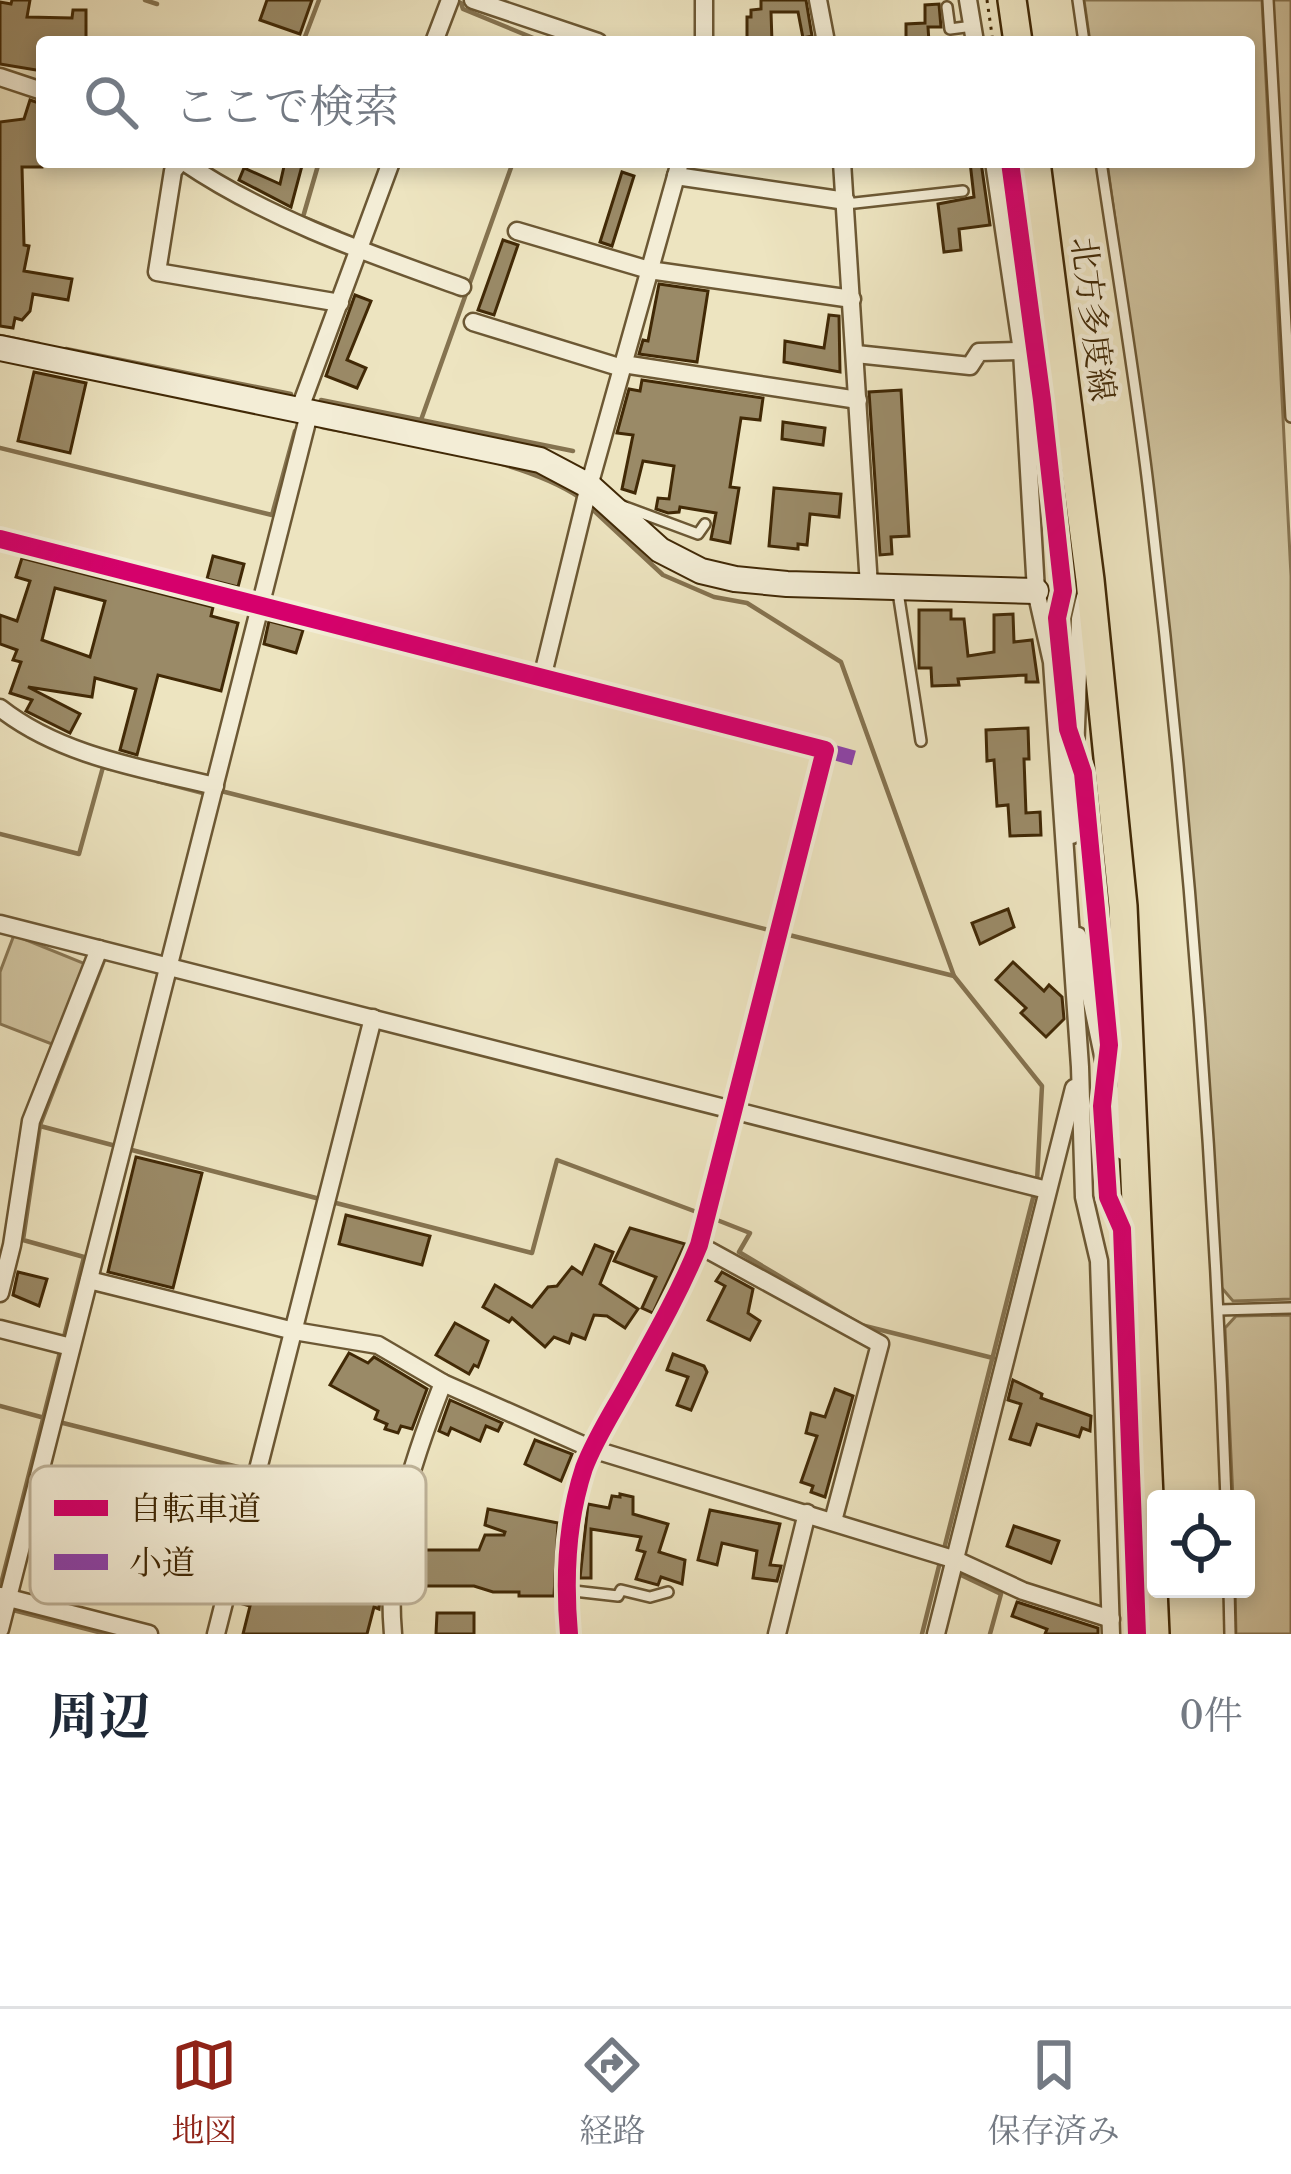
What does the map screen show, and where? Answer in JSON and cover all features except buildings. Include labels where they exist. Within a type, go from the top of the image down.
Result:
[{"type":"main road","points":[[1012,0],[1017,36]]},
{"type":"main road","name":"北方多度線","points":[[1037,168],[1090,580],[1123,906],[1155,1634]]},
{"type":"street","points":[[436,36],[450,0]]},
{"type":"street","points":[[473,0],[580,36]]},
{"type":"street","points":[[704,0],[704,36]]},
{"type":"street","points":[[818,0],[825,36]]},
{"type":"street","points":[[968,0],[974,34]]},
{"type":"street","points":[[0,77],[36,90]]},
{"type":"street","points":[[176,168],[158,272],[340,303]]},
{"type":"street","points":[[192,168],[358,250],[462,287]]},
{"type":"street","points":[[39,1466],[215,786],[305,409],[389,168]]},
{"type":"street","points":[[843,168],[869,586]]},
{"type":"street","points":[[89,1280],[294,1331],[378,1345],[443,1383],[592,1449],[956,1559],[1111,1627],[1099,1261],[1084,1197],[1052,662],[1036,591],[1022,351],[995,168]]},
{"type":"street","points":[[542,678],[678,169],[846,202]]},
{"type":"street","points":[[517,231],[649,270],[852,299]]},
{"type":"street","points":[[473,322],[622,366],[858,400]]},
{"type":"street","points":[[0,348],[541,460],[590,486],[661,550],[701,571],[752,581],[1036,591]]},
{"type":"street","points":[[856,354],[970,366],[979,352],[1022,351]]},
{"type":"street","points":[[0,539],[825,750],[699,1245],[679,1294],[592,1449],[568,1534],[569,1634]]},
{"type":"street","points":[[1090,580],[1080,619],[1071,869],[1065,902],[1076,930],[1139,1222]]},
{"type":"street","points":[[0,708],[63,745],[215,786]]},
{"type":"street","points":[[0,924],[1047,1190]]},
{"type":"street","points":[[0,1293],[31,1121],[100,949]]},
{"type":"street","points":[[259,1466],[373,1018]]},
{"type":"street","points":[[936,1634],[1079,1067]]},
{"type":"street","points":[[699,1245],[880,1344],[833,1521]]},
{"type":"street","points":[[0,1329],[71,1347]]},
{"type":"street","points":[[411,1466],[443,1383]]},
{"type":"street","points":[[0,1629],[30,1500]]},
{"type":"street","points":[[776,1634],[807,1513]]},
{"type":"street","points":[[31,1604],[149,1634]]},
{"type":"street","points":[[216,1634],[224,1604]]},
{"type":"street","points":[[393,1634],[394,1604]]},
{"type":"lane","points":[[1078,0],[1083,36]]},
{"type":"lane","points":[[1268,0],[1291,417]]},
{"type":"lane","points":[[947,7],[950,29],[974,34]]},
{"type":"lane","points":[[1102,168],[1148,484],[1186,879],[1219,1310],[1226,1490]]},
{"type":"lane","points":[[846,202],[963,191]]},
{"type":"lane","points":[[614,507],[626,505],[698,534],[705,524]]},
{"type":"lane","points":[[897,586],[921,741]]},
{"type":"lane","points":[[1219,1310],[1291,1309]]},
{"type":"lane","points":[[565,1590],[619,1596],[621,1590],[650,1597],[668,1592]]},
{"type":"lane","points":[[1228,1598],[1230,1634]]},
{"type":"path","points":[[987,0],[992,36]]},
{"type":"shaded area","points":[[1084,0],[1262,0],[1291,576],[1291,1299],[1233,1301],[1221,1287],[1152,484],[1108,168],[1255,168],[1255,36],[1089,36]]},
{"type":"shaded area","points":[[1272,0],[1291,0],[1291,372]]},
{"type":"shaded area","points":[[14,935],[88,965],[57,1046],[0,1024],[0,972]]},
{"type":"shaded area","points":[[1291,1315],[1291,1634],[1236,1634],[1235,1598],[1255,1598],[1255,1490],[1233,1490],[1225,1328],[1236,1316]]},
{"type":"waterway","points":[[145,0],[157,4]]},
{"type":"waterway","points":[[305,36],[319,0]]},
{"type":"waterway","points":[[461,3],[463,9],[528,36]]},
{"type":"waterway","points":[[317,168],[303,217],[339,232]]},
{"type":"waterway","points":[[321,400],[421,420],[511,168]]},
{"type":"waterway","points":[[0,336],[39,344]]},
{"type":"waterway","points":[[66,349],[291,394]]},
{"type":"waterway","points":[[421,420],[573,451]]},
{"type":"waterway","points":[[322,427],[490,461],[579,497]]},
{"type":"waterway","points":[[0,448],[272,515],[295,431]]},
{"type":"waterway","points":[[590,507],[663,575],[714,597],[747,603],[841,662],[954,976],[1042,1086],[1037,1181]]},
{"type":"waterway","points":[[0,834],[79,854],[103,767],[111,769]]},
{"type":"waterway","points":[[157,781],[203,793]]},
{"type":"waterway","points":[[221,791],[773,931]]},
{"type":"waterway","points":[[785,934],[954,976]]},
{"type":"waterway","points":[[64,1337],[84,1257],[23,1240],[40,1125],[104,960]]},
{"type":"waterway","points":[[40,1126],[116,1146]]},
{"type":"waterway","points":[[128,1149],[320,1199]]},
{"type":"waterway","points":[[332,1202],[532,1253],[557,1160],[702,1214]]},
{"type":"waterway","points":[[944,1549],[1034,1194]]},
{"type":"waterway","points":[[712,1218],[750,1233],[739,1252],[861,1325],[993,1358]]},
{"type":"waterway","points":[[31,1466],[60,1352]]},
{"type":"waterway","points":[[0,1406],[41,1417]]},
{"type":"waterway","points":[[59,1422],[234,1466]]},
{"type":"waterway","points":[[0,1588],[30,1470]]},
{"type":"waterway","points":[[922,1634],[940,1562]]},
{"type":"waterway","points":[[961,1575],[1001,1594],[990,1634]]},
{"type":"waterway","points":[[13,1610],[106,1634]]},
{"type":"marked path","points":[[825,750],[868,762]]},
{"type":"cycle path","points":[[1011,168],[1063,591],[1057,618],[1068,729],[1083,773],[1109,1045],[1102,1106],[1108,1197],[1122,1229],[1137,1634]]},
{"type":"cycle path","points":[[0,539],[825,750],[699,1245],[584,1468],[568,1551],[569,1634]]}]
